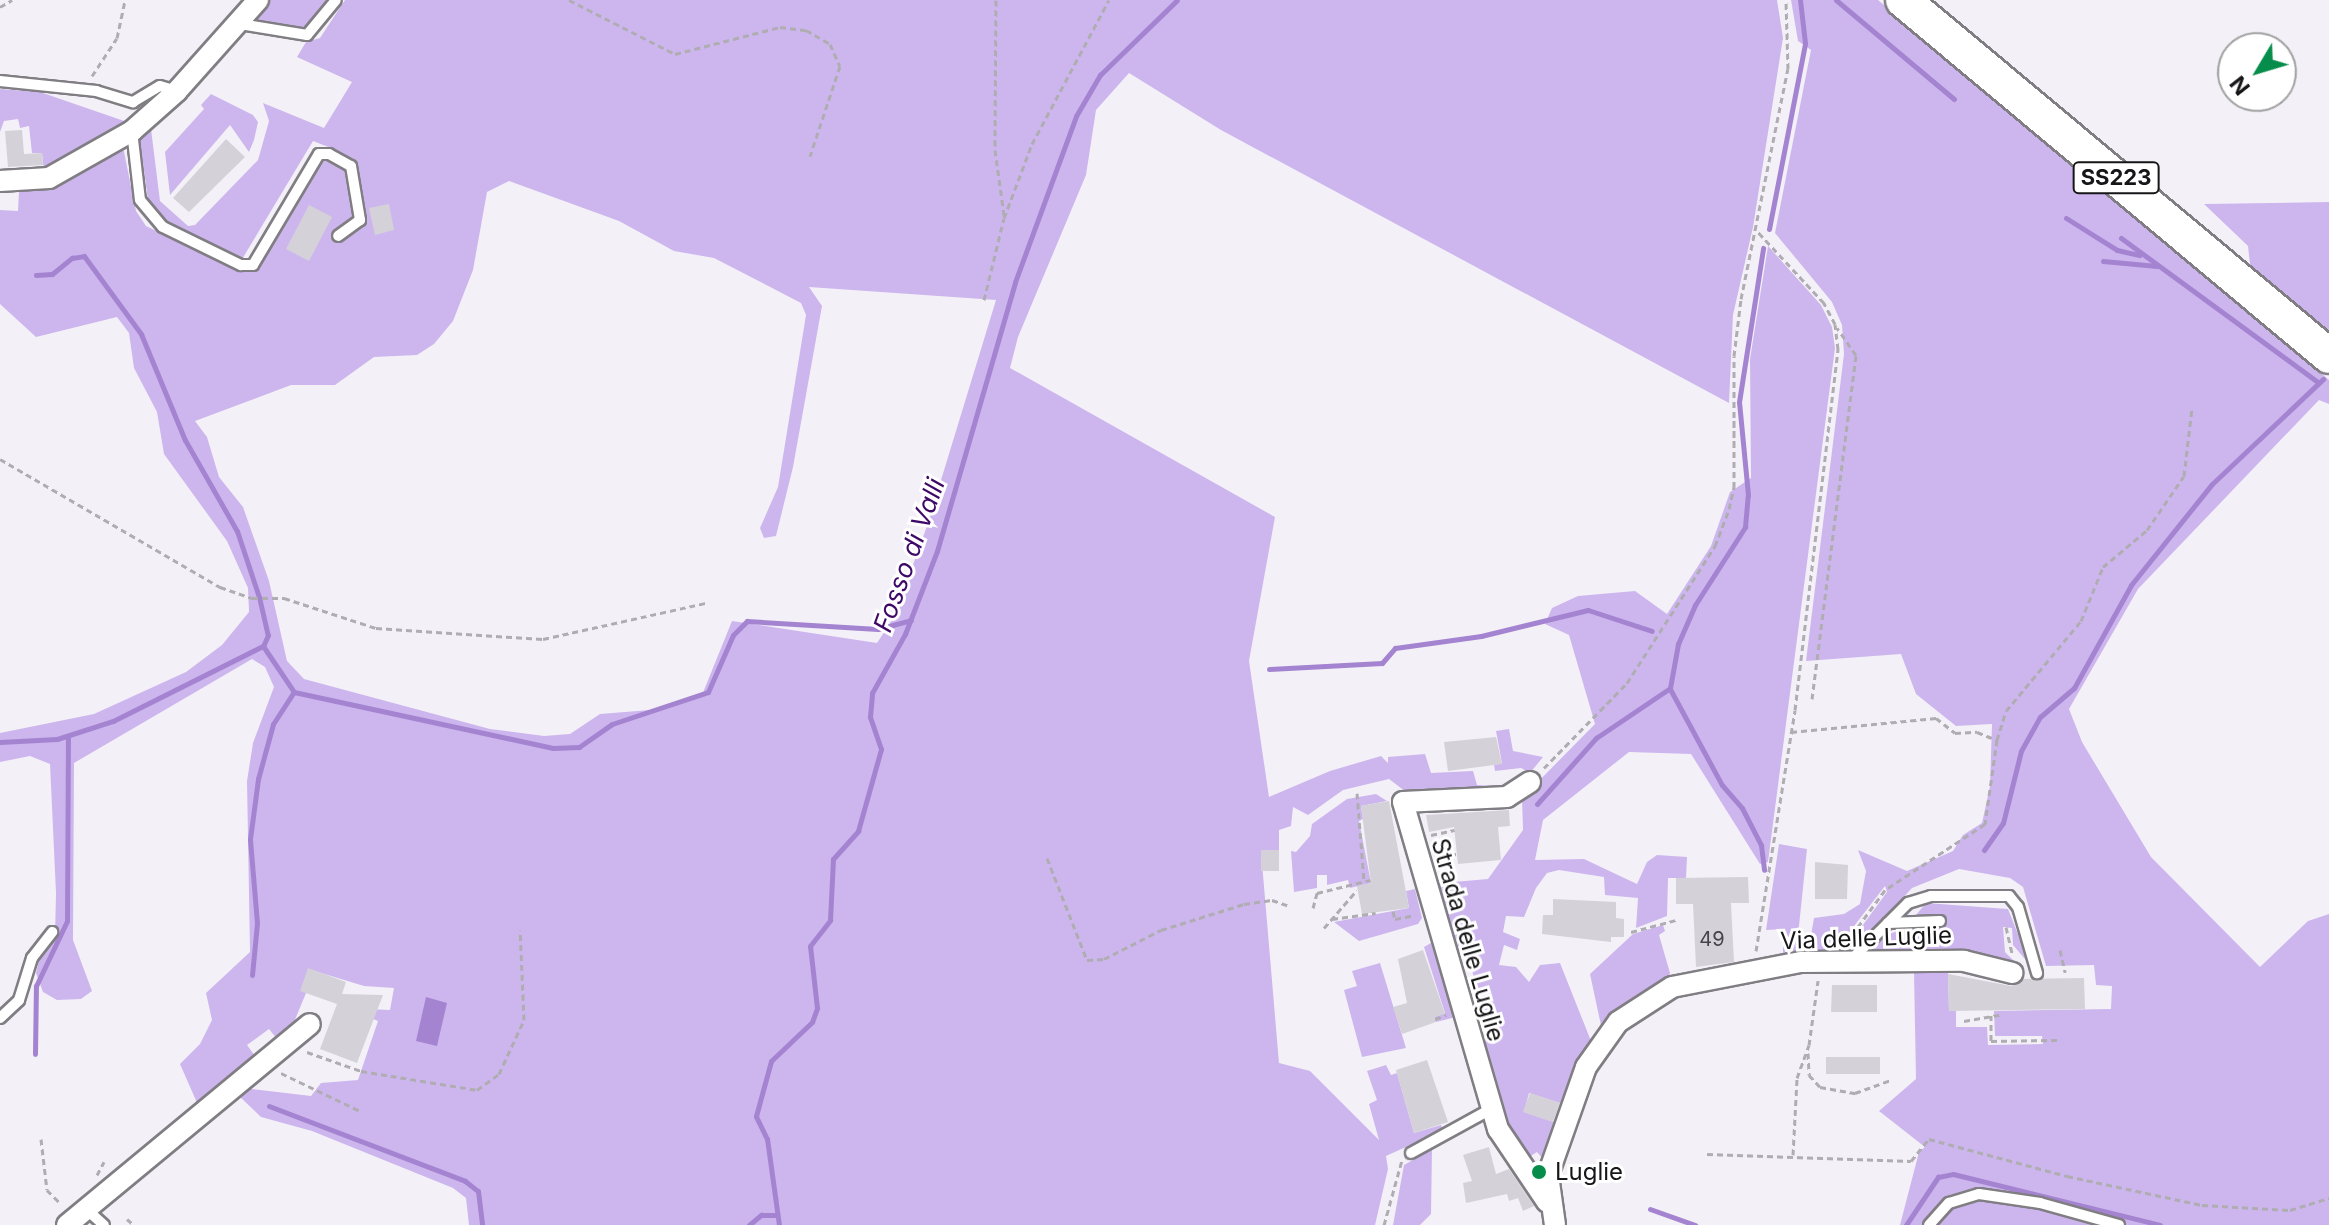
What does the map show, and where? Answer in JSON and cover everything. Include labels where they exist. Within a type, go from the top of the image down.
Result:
[{"type":"highway","name":"SS223","points":[[1903,0],[2329,356]]},
{"type":"street","points":[[0,181],[49,178],[132,131],[177,91],[240,24],[258,0]]},
{"type":"street","name":"Strada delle Luglie","points":[[1530,782],[1507,797],[1403,802],[1431,912],[1491,1109],[1507,1147],[1552,1216]]},
{"type":"street","name":"Via delle Luglie","points":[[1552,1216],[1553,1157],[1599,1045],[1618,1022],[1672,987],[1754,971],[1835,962],[1964,961],[2013,973]]},
{"type":"street","points":[[67,1225],[310,1024]]},
{"type":"lane","points":[[240,24],[307,35],[336,0]]},
{"type":"lane","points":[[0,81],[78,90],[133,102],[160,86],[177,91]]},
{"type":"lane","points":[[132,131],[140,200],[163,227],[241,265],[253,265],[319,154],[329,154],[351,166],[360,220],[338,236]]},
{"type":"lane","points":[[1835,962],[1888,923],[1908,903],[1931,896],[2009,896],[2018,907],[2037,973]]},
{"type":"lane","points":[[1888,923],[1940,921]]},
{"type":"lane","points":[[0,1018],[19,1000],[32,958],[52,932]]},
{"type":"lane","points":[[1411,1153],[1491,1109]]},
{"type":"lane","points":[[1929,1225],[1949,1203],[1979,1194],[2119,1225]]},
{"type":"lane","points":[[86,1209],[104,1225]]},
{"type":"path","points":[[0,7],[12,0]]},
{"type":"path","points":[[78,90],[97,71],[117,38],[125,0]]},
{"type":"path","points":[[569,0],[675,54],[780,27],[806,30],[830,44],[840,66],[810,156]]},
{"type":"path","points":[[996,0],[995,150],[1004,218]]},
{"type":"path","points":[[984,300],[1004,218],[1054,96],[1109,0]]},
{"type":"path","points":[[1530,782],[1627,683],[1715,546],[1734,487],[1734,356],[1788,69],[1786,0]]},
{"type":"path","points":[[1757,231],[1824,303],[1856,355],[1812,699]]},
{"type":"path","points":[[1754,971],[1791,732],[1838,349],[1835,324]]},
{"type":"path","points":[[1793,1156],[1797,1078],[1835,962],[1885,890],[1985,824],[1997,740],[2006,711],[2081,621],[2103,567],[2147,530],[2184,476],[2192,408]]},
{"type":"path","points":[[0,459],[220,587],[252,598],[284,598],[376,628],[543,639],[706,603]]},
{"type":"path","points":[[1791,732],[1936,718],[1955,733],[1977,732],[1997,740]]},
{"type":"path","points":[[1357,793],[1364,881]]},
{"type":"path","points":[[1047,858],[1087,960],[1104,959],[1161,930],[1244,904],[1272,900],[1289,906]]},
{"type":"path","points":[[1313,908],[1317,893],[1370,880]]},
{"type":"path","points":[[1324,928],[1357,890]]},
{"type":"path","points":[[1393,911],[1395,919],[1431,912]]},
{"type":"path","points":[[1332,919],[1376,913]]},
{"type":"path","points":[[1631,932],[1676,920]]},
{"type":"path","points":[[284,1045],[361,1071],[477,1090],[499,1074],[524,1020],[520,930]]},
{"type":"path","points":[[2060,950],[2065,972]]},
{"type":"path","points":[[1964,1021],[2002,1014]]},
{"type":"path","points":[[1991,1015],[1991,1041],[2058,1040]]},
{"type":"path","points":[[1808,1049],[1809,1075],[1820,1087],[1855,1093],[1890,1080]]},
{"type":"path","points":[[263,1063],[329,1100],[360,1111]]},
{"type":"path","points":[[41,1139],[47,1190],[60,1203]]},
{"type":"path","points":[[1707,1154],[1911,1161],[1929,1139],[2067,1176],[2215,1207],[2290,1210],[2329,1198]]},
{"type":"path","points":[[1384,1225],[1395,1172],[1411,1153]]},
{"type":"path","points":[[127,1219],[134,1225]]},
{"type":"shaded area","points":[[265,0],[330,0],[305,30],[254,20]]},
{"type":"shaded area","points":[[345,0],[1777,0],[1783,38],[1753,227],[1733,315],[1729,403],[1221,130],[1129,73],[1096,110],[1086,175],[1018,337],[1010,368],[1275,517],[1249,661],[1269,797],[1330,771],[1381,756],[1388,763],[1388,757],[1425,754],[1431,773],[1473,771],[1477,785],[1499,786],[1516,779],[1520,783],[1512,788],[1410,795],[1389,779],[1343,790],[1308,815],[1293,807],[1291,826],[1279,830],[1279,850],[1261,851],[1279,1063],[1310,1071],[1379,1140],[1369,1104],[1377,1100],[1367,1071],[1386,1065],[1391,1075],[1397,1073],[1414,1133],[1441,1125],[1443,1130],[1386,1156],[1388,1169],[1375,1225],[469,1225],[466,1198],[453,1188],[312,1131],[261,1117],[237,1094],[244,1088],[311,1096],[321,1083],[358,1080],[378,1021],[366,1016],[367,1009],[390,1010],[394,988],[364,986],[308,969],[306,993],[292,1027],[277,1039],[269,1029],[247,1045],[255,1056],[198,1105],[180,1064],[200,1044],[212,1020],[206,993],[250,952],[247,781],[253,743],[274,687],[265,667],[252,659],[74,763],[73,940],[92,991],[81,999],[57,1000],[43,992],[36,973],[40,956],[55,937],[50,764],[30,756],[0,762],[0,733],[94,714],[186,672],[222,645],[249,612],[248,588],[227,541],[164,454],[157,412],[134,368],[129,333],[117,317],[36,337],[0,304],[0,210],[18,211],[19,191],[55,185],[123,147],[136,211],[146,226],[240,271],[255,272],[331,148],[313,141],[241,261],[165,225],[149,207],[139,135],[151,129],[160,201],[188,226],[195,225],[258,160],[269,121],[263,103],[324,128],[352,82],[297,57],[306,42],[320,38]],"holes":[[[509,181],[619,221],[674,251],[714,258],[801,303],[806,315],[778,487],[760,528],[764,538],[776,536],[793,467],[822,306],[809,287],[996,300],[927,526],[894,617],[877,643],[732,621],[702,695],[650,710],[600,714],[570,734],[544,736],[490,729],[304,679],[287,661],[269,581],[243,507],[219,477],[207,437],[195,421],[291,385],[335,385],[374,357],[417,355],[434,344],[453,321],[473,270],[487,192]]]},
{"type":"shaded area","points":[[1791,0],[1878,0],[2329,380],[2329,404],[2319,400],[2138,589],[2069,709],[2082,742],[2151,857],[2260,967],[2308,921],[2329,914],[2329,1225],[1900,1225],[1919,1152],[1925,1147],[1879,1111],[1916,1079],[1914,972],[1948,970],[1949,1010],[1956,1011],[1956,1027],[1987,1027],[1988,1045],[2043,1044],[2042,1036],[1995,1036],[1994,1011],[2111,1009],[2112,986],[2096,985],[2094,965],[2046,966],[2023,887],[2010,878],[1959,869],[1912,888],[1850,955],[1841,955],[1887,892],[1885,886],[1834,952],[1808,952],[1814,918],[1844,914],[1860,904],[1866,871],[1858,850],[1907,871],[1953,851],[1963,835],[1982,823],[1990,786],[1992,724],[1956,726],[1916,694],[1901,654],[1806,661],[1844,354],[1842,325],[1832,302],[1775,233],[1811,50],[1798,41]]},
{"type":"shaded area","points":[[0,89],[40,92],[130,123],[44,172],[42,153],[32,153],[29,126],[20,128],[18,119],[4,121],[0,132]]},
{"type":"shaded area","points":[[211,94],[253,115],[258,122],[254,140],[249,152],[230,125],[170,195],[165,152],[204,109],[201,105]]},
{"type":"shaded area","points":[[2329,202],[2329,340],[2251,273],[2248,246],[2204,204]]},
{"type":"shaded area","points":[[1768,246],[1821,305],[1832,327],[1835,348],[1768,862],[1760,864],[1691,754],[1629,752],[1543,820],[1535,860],[1584,859],[1637,884],[1647,862],[1657,855],[1687,857],[1686,878],[1668,878],[1667,916],[1636,928],[1638,898],[1605,895],[1604,877],[1559,870],[1547,873],[1536,888],[1524,917],[1506,916],[1503,932],[1520,939],[1517,950],[1504,945],[1499,965],[1516,967],[1529,982],[1540,965],[1560,963],[1591,1041],[1566,1099],[1560,1103],[1529,1093],[1524,1112],[1554,1122],[1554,1130],[1543,1159],[1537,1152],[1526,1159],[1510,1133],[1500,1098],[1490,1089],[1475,1037],[1491,1033],[1466,951],[1455,952],[1431,884],[1488,879],[1523,830],[1522,798],[1595,724],[1569,635],[1545,624],[1552,608],[1578,596],[1635,591],[1667,614],[1711,546],[1730,492],[1751,478],[1750,359]]},
{"type":"shaded area","points":[[1509,729],[1513,751],[1543,757],[1530,773],[1521,768],[1495,771],[1494,765],[1502,763],[1496,731]]},
{"type":"shaded area","points":[[1376,794],[1387,801],[1361,806],[1363,819],[1359,821],[1371,883],[1350,888],[1348,880],[1327,885],[1327,875],[1317,875],[1317,888],[1294,892],[1291,851],[1296,852],[1310,836],[1312,824],[1347,799]]},
{"type":"shaded area","points":[[1779,844],[1807,849],[1796,955],[1783,958],[1783,929],[1766,930]]},
{"type":"shaded area","points":[[1415,889],[1422,918],[1418,924],[1359,941],[1334,922],[1409,908],[1406,891]]},
{"type":"shaded area","points":[[1926,903],[2008,909],[2030,965],[2013,945],[2012,928],[2003,927],[2005,952],[2019,966],[1866,955],[1886,935],[1909,927],[1938,928],[1940,915],[1916,915]]},
{"type":"shaded area","points":[[1663,925],[1665,931],[1659,935],[1670,973],[1667,983],[1602,1030],[1590,974],[1633,934]]},
{"type":"shaded area","points":[[1431,943],[1456,1017],[1436,1022],[1434,1017],[1445,1013],[1424,947]]},
{"type":"shaded area","points":[[1380,963],[1406,1048],[1362,1057],[1344,990],[1357,986],[1352,971]]},
{"type":"shaded area","points":[[426,997],[447,1003],[437,1046],[416,1041]]},
{"type":"shaded area","points":[[1432,1149],[1431,1214],[1420,1225],[1393,1225],[1404,1165]]},
{"type":"building","points":[[22,130],[24,154],[42,153],[43,165],[8,167],[5,131]]},
{"type":"building","points":[[226,139],[245,157],[189,212],[173,198]]},
{"type":"building","points":[[389,204],[394,230],[375,235],[369,208]]},
{"type":"building","points":[[309,205],[332,217],[309,261],[286,249]]},
{"type":"building","points":[[1496,737],[1502,764],[1448,771],[1444,742]]},
{"type":"building","points":[[1389,801],[1409,908],[1362,914],[1357,886],[1371,883],[1361,806]]},
{"type":"building","points":[[1509,810],[1510,826],[1498,827],[1501,860],[1458,864],[1454,827],[1429,832],[1426,815]]},
{"type":"building","points":[[1261,850],[1279,850],[1279,871],[1261,871]]},
{"type":"building","points":[[1815,862],[1848,865],[1847,899],[1815,899]]},
{"type":"building","points":[[1748,877],[1749,903],[1731,903],[1734,962],[1696,967],[1693,904],[1676,904],[1676,878]]},
{"type":"building","points":[[1553,899],[1616,902],[1616,918],[1624,919],[1624,937],[1611,937],[1611,942],[1542,934],[1543,915],[1553,915]]},
{"type":"building","points":[[1423,950],[1445,1014],[1434,1017],[1436,1022],[1402,1034],[1393,1007],[1407,1003],[1398,959]]},
{"type":"building","points":[[308,968],[346,982],[342,994],[383,995],[357,1063],[320,1049],[337,1004],[300,991]]},
{"type":"building","points":[[1948,974],[2011,986],[2024,979],[2084,978],[2085,1009],[1949,1011]]},
{"type":"building","points":[[1832,985],[1877,985],[1877,1012],[1831,1012]]},
{"type":"building","points":[[1826,1057],[1880,1057],[1880,1074],[1826,1074]]},
{"type":"building","points":[[1427,1060],[1448,1122],[1414,1133],[1396,1070]]},
{"type":"building","points":[[1530,1093],[1560,1103],[1553,1122],[1523,1112]]},
{"type":"building","points":[[1489,1147],[1496,1174],[1509,1169],[1534,1206],[1523,1211],[1518,1198],[1509,1201],[1507,1194],[1466,1203],[1463,1183],[1472,1181],[1463,1155]]},
{"type":"waterway","name":"Fosso di Valli","points":[[779,1225],[767,1139],[756,1116],[771,1061],[812,1022],[817,1008],[810,946],[830,920],[833,859],[858,831],[881,749],[870,717],[872,693],[905,634],[937,551],[1015,282],[1076,116],[1100,75],[1177,0]]},
{"type":"waterway","points":[[1769,229],[1805,43],[1800,0]]},
{"type":"waterway","points":[[1836,0],[1954,99]]},
{"type":"waterway","points":[[2066,218],[2117,250],[2139,255]]},
{"type":"waterway","points":[[2121,238],[2319,383]]},
{"type":"waterway","points":[[1537,804],[1596,738],[1670,688],[1678,644],[1695,605],[1745,527],[1748,495],[1739,402],[1763,248]]},
{"type":"waterway","points":[[36,275],[52,274],[72,258],[84,256],[141,334],[185,440],[237,531],[268,635],[263,646]]},
{"type":"waterway","points":[[2103,261],[2157,266]]},
{"type":"waterway","points":[[1984,850],[2003,823],[2021,751],[2040,717],[2074,688],[2131,585],[2212,484],[2323,379]]},
{"type":"waterway","points":[[1269,669],[1382,663],[1395,648],[1481,636],[1588,610],[1652,631]]},
{"type":"waterway","points":[[252,975],[257,923],[250,839],[258,779],[273,724],[294,692],[553,748],[579,747],[612,724],[708,692],[733,635],[747,621],[878,629],[911,620]]},
{"type":"waterway","points":[[0,742],[57,739],[113,721],[263,646],[294,692]]},
{"type":"waterway","points":[[1670,689],[1722,785],[1742,808],[1761,845],[1764,870]]},
{"type":"waterway","points":[[35,1054],[36,986],[67,921],[68,736]]},
{"type":"waterway","points":[[269,1106],[465,1181],[478,1191],[482,1225]]},
{"type":"waterway","points":[[1906,1225],[1938,1177],[1953,1174],[2160,1225]]},
{"type":"waterway","points":[[1650,1209],[1695,1225]]},
{"type":"waterway","points":[[749,1225],[761,1215],[776,1215]]},
{"type":"place","name":"Luglie","points":[[1539,1172]]}]
